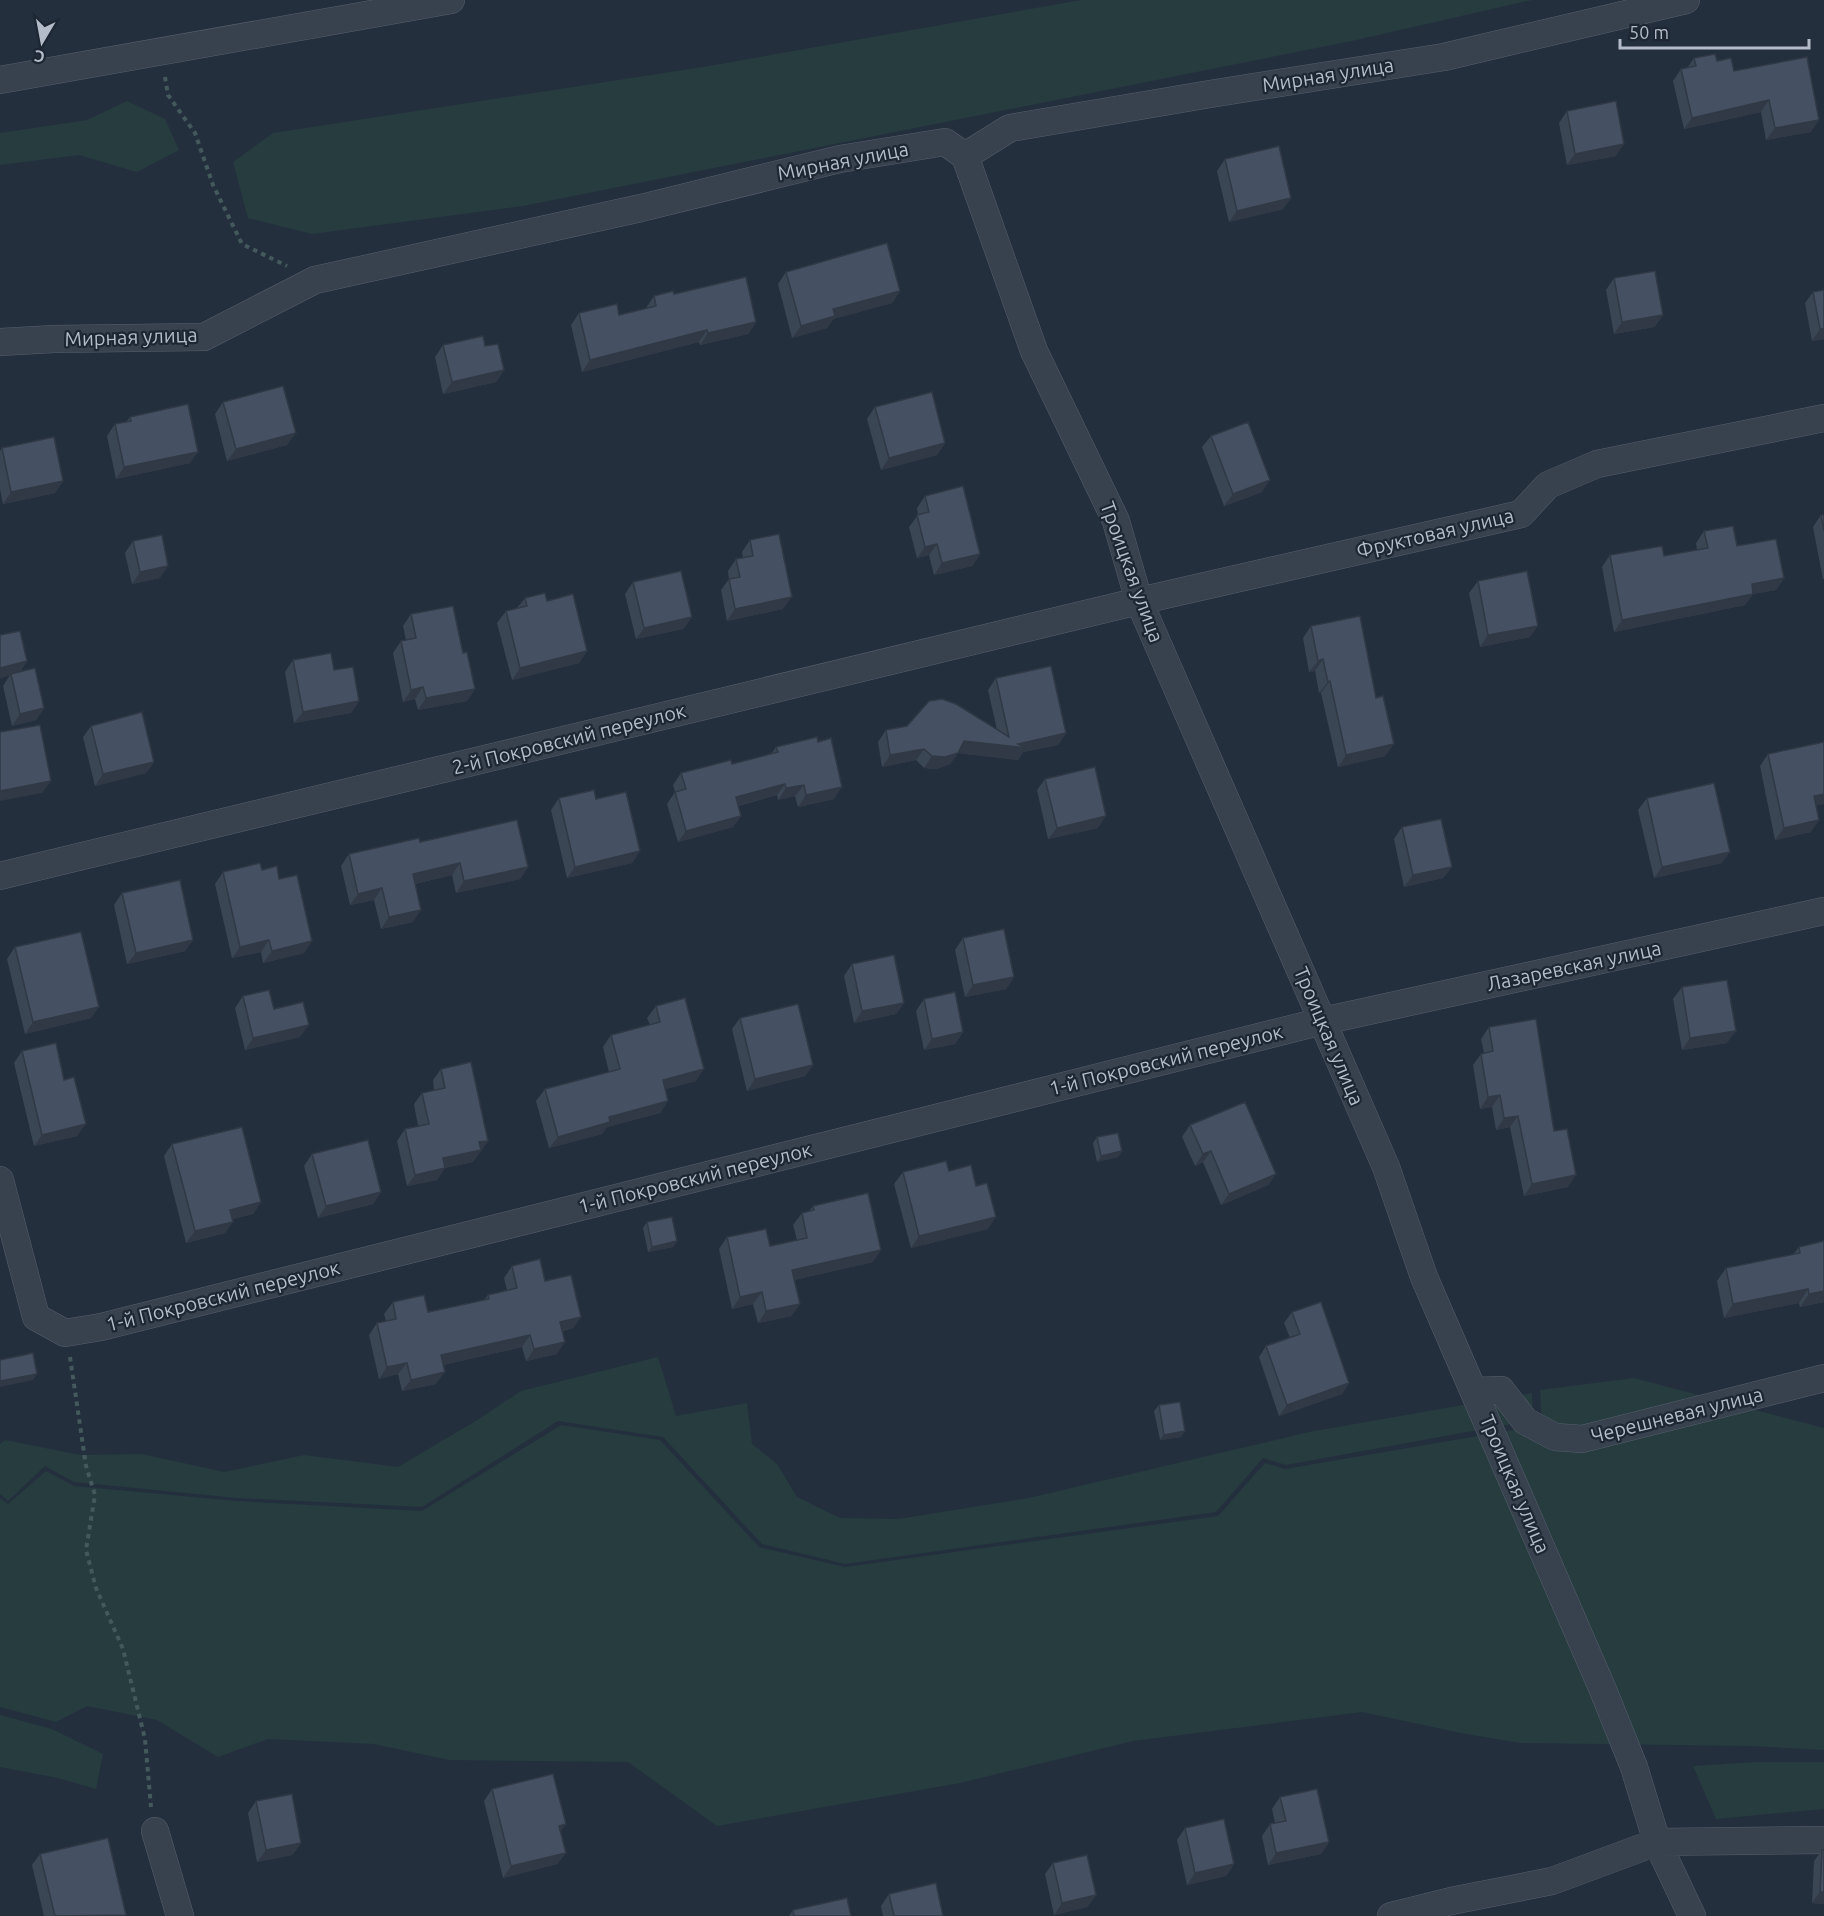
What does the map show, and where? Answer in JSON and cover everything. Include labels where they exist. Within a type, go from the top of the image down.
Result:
[{"type":"street","points":[[0,80],[451,0]]},
{"type":"street","name":"Мирная улица","points":[[0,342],[204,337],[315,280],[641,208],[840,159],[945,142],[965,156],[1010,128],[1444,57],[1686,0]]},
{"type":"street","name":"Троицкая улица","points":[[965,156],[1034,351],[1116,521],[1139,601],[1386,1167],[1424,1277],[1475,1391],[1634,1767],[1657,1842],[1692,1916]]},
{"type":"street","name":"Фруктовая улица","points":[[1139,601],[1521,514],[1548,485],[1597,464],[1824,418]]},
{"type":"street","name":"2-й Покровский переулок","points":[[0,876],[1139,601]]},
{"type":"street","name":"Лазаревская улица","points":[[1323,1021],[1824,911]]},
{"type":"street","name":"1-й Покровский переулок","points":[[65,1333],[101,1327],[1323,1021]]},
{"type":"street","points":[[0,1180],[36,1317],[65,1333]]},
{"type":"street","name":"Черешневая улица","points":[[1475,1391],[1501,1390],[1525,1421],[1555,1437],[1582,1439],[1824,1378]]},
{"type":"street","points":[[155,1831],[180,1916]]},
{"type":"street","points":[[1391,1916],[1552,1881],[1657,1842],[1824,1840]]},
{"type":"path","points":[[160,53],[168,96],[195,133],[213,185],[242,244],[315,280]]},
{"type":"path","points":[[65,1333],[72,1363],[86,1466],[95,1495],[87,1550],[96,1588],[123,1649],[146,1739],[148,1791],[155,1831]]},
{"type":"green space","points":[[1081,0],[1532,0],[1352,41],[523,206],[312,234],[248,218],[233,162],[273,133],[709,66]]},
{"type":"green space","points":[[127,101],[165,119],[179,150],[137,172],[79,155],[0,165],[0,133],[87,120]]},
{"type":"green space","points":[[658,1357],[676,1416],[747,1403],[752,1444],[777,1464],[797,1497],[840,1518],[898,1519],[1029,1498],[1309,1432],[1532,1393],[1533,1420],[1286,1465],[1263,1458],[1216,1512],[845,1564],[762,1544],[663,1437],[558,1421],[422,1507],[237,1498],[74,1482],[45,1466],[8,1501],[0,1494],[0,1444],[5,1440],[80,1455],[142,1454],[224,1472],[304,1455],[398,1467],[521,1391]]},
{"type":"green space","points":[[1634,1378],[1824,1428],[1824,1750],[1750,1746],[1520,1743],[1362,1712],[1133,1741],[960,1783],[717,1826],[628,1762],[449,1760],[374,1744],[268,1739],[218,1757],[157,1720],[87,1706],[56,1722],[0,1707],[0,1498],[8,1504],[46,1471],[74,1486],[237,1501],[422,1511],[561,1425],[660,1440],[759,1547],[845,1567],[1218,1516],[1265,1463],[1285,1469],[1542,1425],[1540,1390]]},
{"type":"green space","points":[[0,1715],[52,1729],[103,1754],[96,1789],[58,1778],[0,1767]]},
{"type":"green space","points":[[1756,1762],[1824,1762],[1824,1809],[1716,1819],[1693,1766]]},
{"type":"building","points":[[1715,54],[1717,61],[1731,58],[1734,71],[1807,57],[1819,120],[1775,128],[1769,100],[1692,118],[1681,69],[1696,66],[1694,58]]},
{"type":"building","points":[[1616,101],[1624,144],[1575,154],[1567,111]]},
{"type":"building","points":[[1279,146],[1291,198],[1237,211],[1225,159]]},
{"type":"building","points":[[887,243],[900,291],[833,309],[835,316],[801,326],[786,272]]},
{"type":"building","points":[[1655,271],[1663,315],[1622,322],[1614,278]]},
{"type":"building","points":[[746,277],[756,322],[708,333],[707,330],[590,360],[579,313],[617,304],[619,315],[656,306],[654,296],[673,291],[674,294]]},
{"type":"building","points":[[1824,290],[1824,329],[1820,329],[1813,292]]},
{"type":"building","points":[[483,336],[485,346],[498,344],[504,370],[452,382],[443,345]]},
{"type":"building","points":[[283,386],[296,433],[236,449],[223,402]]},
{"type":"building","points":[[932,392],[945,443],[889,458],[875,407]]},
{"type":"building","points":[[188,404],[198,452],[124,467],[115,424],[131,421],[130,417]]},
{"type":"building","points":[[1248,422],[1270,480],[1233,494],[1211,436]]},
{"type":"building","points":[[54,437],[63,481],[11,492],[2,448]]},
{"type":"building","points":[[963,486],[980,554],[942,563],[937,544],[925,547],[917,515],[929,512],[925,496]]},
{"type":"building","points":[[1821,515],[1824,515],[1824,531]]},
{"type":"building","points":[[1733,526],[1737,546],[1776,539],[1784,578],[1752,584],[1753,594],[1622,620],[1610,555],[1662,546],[1664,556],[1708,548],[1704,531]]},
{"type":"building","points":[[779,534],[792,597],[735,609],[729,579],[740,577],[736,559],[753,556],[750,540]]},
{"type":"building","points":[[162,535],[168,566],[140,572],[133,541]]},
{"type":"building","points":[[681,571],[692,617],[644,628],[633,582]]},
{"type":"building","points":[[1527,571],[1538,626],[1488,635],[1478,581]]},
{"type":"building","points":[[545,593],[547,601],[573,594],[587,651],[520,668],[506,611],[527,606],[525,598]]},
{"type":"building","points":[[453,606],[463,653],[467,652],[475,689],[426,698],[423,687],[411,690],[401,641],[416,638],[411,614]]},
{"type":"building","points":[[1360,616],[1376,698],[1383,696],[1394,744],[1346,755],[1330,681],[1328,682],[1323,659],[1318,661],[1311,626]]},
{"type":"building","points":[[20,631],[27,661],[0,668],[0,635]]},
{"type":"building","points":[[331,653],[334,670],[353,667],[359,701],[303,712],[293,660]]},
{"type":"building","points":[[1051,666],[1066,733],[1018,744],[1026,748],[964,741],[958,753],[945,757],[932,756],[924,749],[890,755],[886,730],[907,726],[929,701],[942,699],[956,704],[1009,737],[996,678]]},
{"type":"building","points":[[35,668],[44,708],[20,714],[11,674]]},
{"type":"building","points":[[142,712],[154,762],[103,774],[91,726]]},
{"type":"building","points":[[40,725],[51,781],[0,791],[0,732]]},
{"type":"building","points":[[817,737],[818,742],[831,738],[842,787],[806,795],[804,785],[786,788],[785,784],[736,797],[741,816],[686,831],[675,792],[686,789],[681,773],[731,760],[732,764],[778,752],[776,747]]},
{"type":"building","points":[[1824,742],[1824,794],[1814,796],[1819,820],[1784,828],[1768,754]]},
{"type":"building","points":[[1095,767],[1106,816],[1057,828],[1045,779]]},
{"type":"building","points":[[1714,783],[1730,852],[1662,867],[1647,798]]},
{"type":"building","points":[[594,790],[596,799],[626,792],[640,851],[575,867],[559,798]]},
{"type":"building","points":[[1441,819],[1452,867],[1413,875],[1402,827]]},
{"type":"building","points":[[517,820],[528,867],[464,881],[460,863],[413,874],[421,910],[389,917],[382,888],[358,894],[349,854],[419,838],[420,842]]},
{"type":"building","points":[[260,863],[262,870],[277,866],[279,879],[297,875],[312,941],[272,951],[269,940],[240,947],[223,872]]},
{"type":"building","points":[[180,880],[193,940],[136,953],[122,893]]},
{"type":"building","points":[[1004,929],[1014,977],[973,985],[963,938]]},
{"type":"building","points":[[81,932],[99,1007],[33,1022],[15,947]]},
{"type":"building","points":[[894,955],[904,1003],[862,1011],[852,964]]},
{"type":"building","points":[[1727,980],[1736,1031],[1690,1038],[1682,987]]},
{"type":"building","points":[[269,990],[274,1009],[303,1002],[309,1025],[253,1038],[243,996]]},
{"type":"building","points":[[955,992],[963,1032],[932,1039],[924,999]]},
{"type":"building","points":[[685,998],[704,1069],[663,1080],[668,1101],[609,1117],[610,1122],[558,1137],[545,1089],[620,1069],[611,1035],[660,1022],[656,1006]]},
{"type":"building","points":[[798,1004],[813,1065],[755,1079],[740,1018]]},
{"type":"building","points":[[1536,1019],[1554,1131],[1567,1129],[1576,1175],[1532,1184],[1518,1116],[1504,1118],[1500,1095],[1488,1097],[1481,1054],[1493,1051],[1489,1027]]},
{"type":"building","points":[[56,1043],[64,1080],[74,1077],[86,1124],[42,1135],[22,1051]]},
{"type":"building","points":[[471,1062],[488,1141],[479,1142],[481,1150],[443,1158],[445,1168],[415,1175],[405,1129],[429,1124],[422,1093],[445,1088],[441,1069]]},
{"type":"building","points":[[1245,1102],[1276,1174],[1229,1194],[1211,1151],[1203,1154],[1190,1125]]},
{"type":"building","points":[[242,1127],[261,1202],[230,1210],[233,1222],[195,1231],[172,1144]]},
{"type":"building","points":[[1118,1133],[1122,1151],[1101,1156],[1097,1137]]},
{"type":"building","points":[[368,1140],[381,1192],[326,1206],[312,1154]]},
{"type":"building","points":[[946,1161],[949,1171],[971,1165],[976,1186],[987,1183],[996,1217],[919,1236],[903,1172]]},
{"type":"building","points":[[868,1193],[881,1250],[792,1270],[800,1304],[766,1311],[762,1292],[740,1297],[727,1237],[766,1229],[770,1246],[807,1238],[802,1213],[814,1210],[813,1206]]},
{"type":"building","points":[[672,1217],[677,1241],[652,1247],[647,1222]]},
{"type":"building","points":[[1824,1241],[1824,1291],[1809,1294],[1808,1289],[1733,1304],[1726,1268],[1800,1253],[1799,1247]]},
{"type":"building","points":[[540,1259],[545,1281],[571,1275],[581,1317],[560,1322],[565,1342],[534,1349],[530,1335],[441,1355],[445,1372],[411,1380],[407,1363],[387,1367],[377,1323],[396,1319],[393,1302],[424,1295],[428,1312],[489,1299],[488,1295],[517,1288],[512,1266]]},
{"type":"building","points":[[1321,1302],[1349,1383],[1287,1405],[1266,1346],[1300,1334],[1292,1312]]},
{"type":"building","points":[[33,1353],[37,1374],[0,1381],[0,1360]]},
{"type":"building","points":[[1180,1402],[1185,1431],[1164,1435],[1159,1405]]},
{"type":"building","points":[[553,1774],[566,1824],[559,1826],[566,1853],[511,1866],[492,1789]]},
{"type":"building","points":[[1317,1789],[1329,1842],[1276,1853],[1270,1824],[1286,1821],[1280,1797]]},
{"type":"building","points":[[292,1794],[301,1843],[266,1850],[256,1801]]},
{"type":"building","points":[[1224,1819],[1234,1864],[1195,1873],[1185,1828]]},
{"type":"building","points":[[108,1838],[126,1915],[55,1916],[40,1854]]},
{"type":"building","points":[[1822,1850],[1824,1850],[1824,1892],[1820,1892]]},
{"type":"building","points":[[1087,1855],[1096,1895],[1062,1903],[1053,1863]]},
{"type":"building","points":[[936,1883],[943,1916],[894,1916],[889,1894]]},
{"type":"building","points":[[847,1898],[851,1916],[794,1916],[793,1910]]}]
